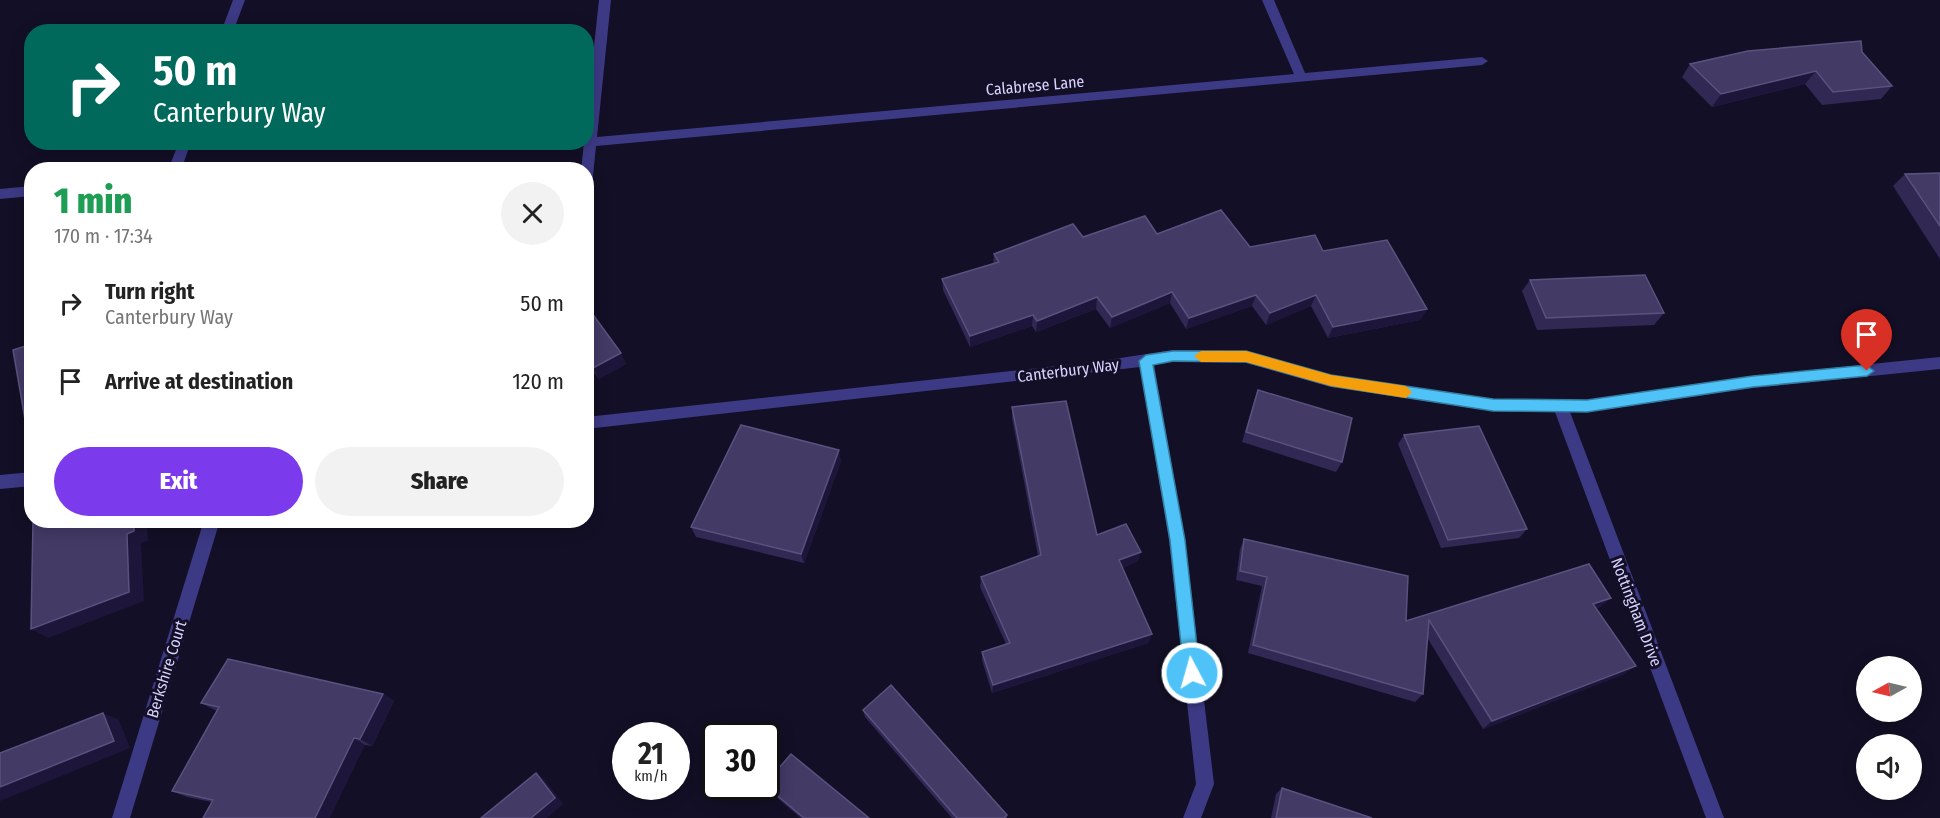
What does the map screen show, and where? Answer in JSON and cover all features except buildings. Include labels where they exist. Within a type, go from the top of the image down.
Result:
[{"type":"street","points":[[230,24],[239,0]]},
{"type":"street","points":[[594,112],[605,0]]},
{"type":"street","points":[[1268,0],[1301,77]]},
{"type":"street","name":"Calabrese Lane","points":[[594,142],[1482,61]]},
{"type":"street","points":[[0,194],[24,192]]},
{"type":"street","name":"Canterbury Way","points":[[594,422],[1146,361],[1173,356],[1246,357],[1331,381],[1493,405],[1560,406],[1587,406],[1753,382],[1940,363]]},
{"type":"street","points":[[1146,361],[1177,540],[1205,784],[1192,818]]},
{"type":"street","name":"Nottingham Drive","points":[[1560,406],[1715,818]]},
{"type":"street","points":[[0,482],[24,480]]},
{"type":"street","name":"Berkshire Court","points":[[121,818],[210,528]]},
{"type":"slow traffic","points":[[1201,356],[1246,357],[1331,381],[1406,392]]},
{"type":"route","points":[[1192,673],[1177,540],[1146,361],[1173,356],[1246,357],[1331,381],[1493,405],[1587,406],[1753,382],[1867,371]]}]
